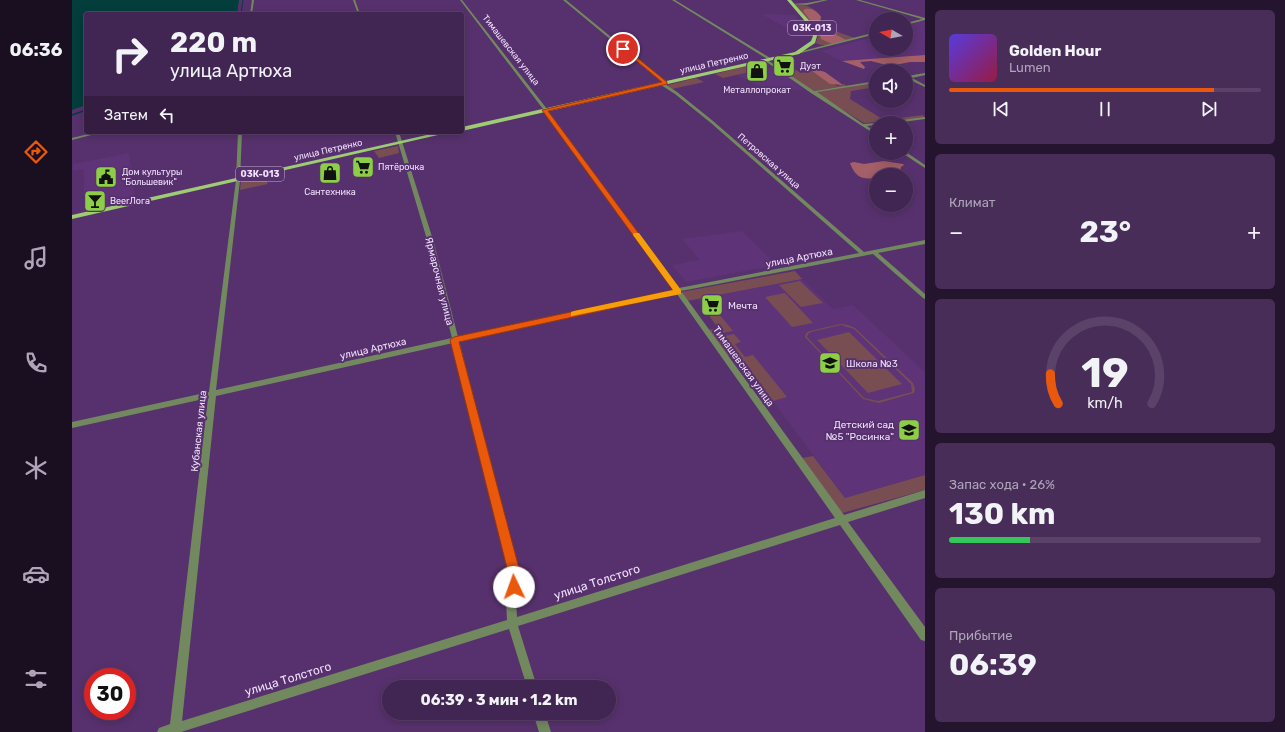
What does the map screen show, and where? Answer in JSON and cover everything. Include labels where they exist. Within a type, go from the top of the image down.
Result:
[{"type":"main road","name":"03К-013","points":[[791,2],[814,33],[814,40],[809,46],[797,53]]},
{"type":"main road","name":"улица Петренко","points":[[464,129],[797,53]]},
{"type":"main road","name":"улица Петренко","points":[[72,217],[439,134]]},
{"type":"street","points":[[251,12],[253,0]]},
{"type":"street","points":[[354,0],[358,12]]},
{"type":"street","name":"Тимашевская улица","points":[[461,0],[545,110],[678,291],[842,518],[925,636]]},
{"type":"street","name":"Петровская улица","points":[[564,0],[712,122],[863,254]]},
{"type":"street","points":[[673,0],[768,60],[812,92],[869,130]]},
{"type":"street","points":[[791,2],[809,4],[827,0]]},
{"type":"street","points":[[857,0],[925,19]]},
{"type":"street","points":[[913,22],[925,19]]},
{"type":"street","name":"улица Петренко","points":[[797,53],[824,48],[869,35]]},
{"type":"street","points":[[809,46],[824,48]]},
{"type":"street","points":[[913,76],[925,74]]},
{"type":"street","points":[[913,80],[925,86]]},
{"type":"street","points":[[812,92],[869,83]]},
{"type":"street","points":[[913,120],[925,118]]},
{"type":"street","points":[[863,126],[869,125]]},
{"type":"street","points":[[72,139],[93,134]]},
{"type":"street","name":"Кубанская улица","points":[[175,730],[212,395],[238,180],[240,134]]},
{"type":"street","name":"Ярмарочная улица","points":[[399,134],[431,243],[454,340],[514,572],[511,602],[512,623],[530,680]]},
{"type":"street","points":[[913,159],[925,167]]},
{"type":"street","name":"улица Артюха","points":[[72,425],[678,291],[925,242]]},
{"type":"street","points":[[874,252],[925,297]]},
{"type":"street","name":"улица Толстого","points":[[163,732],[175,730],[842,518],[925,494]]},
{"type":"street","points":[[542,720],[545,732]]},
{"type":"shaded area","points":[[72,0],[239,0],[237,12],[84,12],[84,106],[72,110]]},
{"type":"shaded area","points":[[795,4],[806,6],[816,11],[821,17],[820,21],[823,27],[855,38],[830,45],[820,45],[816,43],[819,33]]},
{"type":"shaded area","points":[[805,9],[810,9],[816,12],[821,17],[820,21],[824,28],[846,40],[832,44],[821,39],[820,33],[803,11]]},
{"type":"shaded area","points":[[761,14],[795,15],[806,29],[807,34],[797,34]]},
{"type":"shaded area","points":[[922,21],[925,22],[925,55],[913,56],[913,24]]},
{"type":"shaded area","points":[[869,38],[869,56],[911,56],[842,61],[821,51]]},
{"type":"shaded area","points":[[925,55],[925,62],[882,64],[871,61],[860,62],[865,67],[864,69],[842,61],[913,56]]},
{"type":"shaded area","points":[[746,66],[758,70],[723,78],[715,74]]},
{"type":"shaded area","points":[[773,67],[804,89],[773,93],[736,75]]},
{"type":"shaded area","points":[[790,67],[801,73],[812,71],[837,86],[844,84],[846,86],[812,91],[779,68]]},
{"type":"shaded area","points":[[818,70],[825,72],[843,85],[830,84],[812,71]]},
{"type":"shaded area","points":[[696,78],[704,82],[672,89],[668,86],[668,85]]},
{"type":"shaded area","points":[[869,84],[869,88],[851,91],[850,99],[878,116],[869,116],[869,123],[864,123],[814,92]]},
{"type":"shaded area","points":[[923,115],[925,118],[913,119],[913,116]]},
{"type":"shaded area","points":[[398,146],[399,153],[379,158],[374,151]]},
{"type":"shaded area","points":[[129,153],[135,200],[84,212],[84,169],[73,171],[73,164]]},
{"type":"shaded area","points":[[884,161],[904,165],[901,168],[869,168],[869,178],[863,178],[854,172],[850,163],[854,162],[864,164]]},
{"type":"shaded area","points":[[264,176],[268,184],[240,190],[241,181]]},
{"type":"shaded area","points":[[742,231],[777,265],[686,282],[672,265],[700,260],[682,239]]},
{"type":"shaded area","points":[[795,271],[802,279],[687,301],[681,292]]},
{"type":"shaded area","name":"Школа №3","points":[[802,279],[833,309],[853,305],[925,372],[925,475],[845,498],[697,299]]},
{"type":"shaded area","points":[[800,281],[823,303],[801,307],[779,285]]},
{"type":"shaded area","points":[[785,293],[813,323],[792,327],[765,297]]},
{"type":"shaded area","points":[[715,309],[733,331],[722,333],[724,336],[734,334],[741,342],[735,344],[745,357],[753,355],[787,397],[773,401],[737,354],[727,356],[708,330],[718,328],[705,310]]},
{"type":"shaded area","points":[[840,324],[855,328],[913,383],[915,389],[914,393],[879,403],[863,399],[805,337],[806,333]],"holes":[[[841,325],[854,329],[911,384],[912,392],[878,401],[864,398],[807,337],[811,332]]]},
{"type":"shaded area","points":[[849,332],[902,384],[868,393],[817,340]]},
{"type":"shaded area","points":[[813,456],[845,498],[925,475],[925,490],[842,513],[802,458]]},
{"type":"waterway","points":[[241,12],[243,0]]},
{"type":"waterway","points":[[72,115],[84,111]]},
{"type":"slow traffic","points":[[574,314],[678,292],[636,235]]},
{"type":"place","name":"Дуэт","points":[[784,66]]},
{"type":"place","name":"Металлопрокат","points":[[757,71]]},
{"type":"place","name":"Пятёрочка","points":[[363,167]]},
{"type":"place","name":"Сантехника","points":[[330,173]]},
{"type":"place","name":"Дом культуры \"Большевик\"","points":[[106,177]]},
{"type":"place","name":"BeerЛога","points":[[95,201]]},
{"type":"place","name":"Мечта","points":[[712,305]]},
{"type":"place","name":"Школа №3","points":[[830,363]]},
{"type":"place","name":"Детский сад №5 \"Росинка\"","points":[[909,430]]},
{"type":"route","points":[[514,587],[514,572],[454,340],[678,292],[544,110],[665,83],[623,49]]}]
